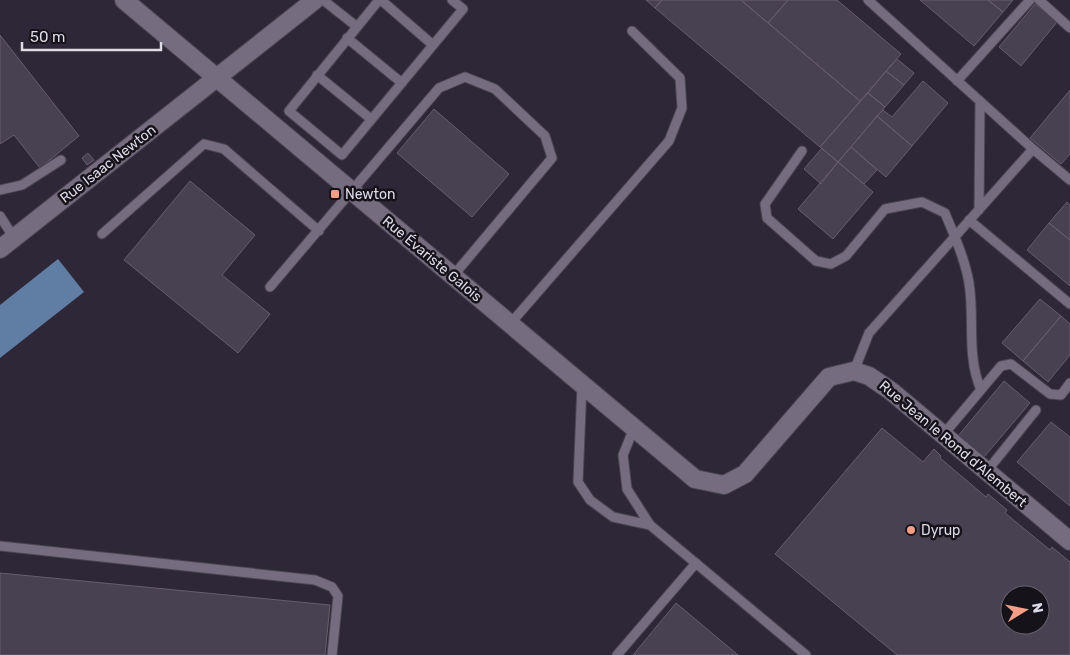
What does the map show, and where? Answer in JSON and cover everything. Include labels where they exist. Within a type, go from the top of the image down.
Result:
[{"type":"street","name":"Rue Évariste Galois","points":[[124,0],[695,479],[724,485],[745,474],[829,377],[854,371]]},
{"type":"street","name":"Rue Isaac Newton","points":[[0,249],[315,0]]},
{"type":"street","name":"Rue Jean le Rond d'Alembert","points":[[854,371],[870,376],[1070,541]]},
{"type":"lane","points":[[323,0],[356,26]]},
{"type":"lane","points":[[433,45],[380,0],[356,26],[289,111],[342,154],[402,83],[463,9],[452,0]]},
{"type":"lane","points":[[868,0],[1070,180]]},
{"type":"lane","points":[[957,81],[1030,0]]},
{"type":"lane","points":[[1039,0],[1070,28]]},
{"type":"lane","points":[[510,324],[669,141],[682,108],[680,78],[632,31]]},
{"type":"lane","points":[[347,38],[402,83]]},
{"type":"lane","points":[[317,75],[371,120]]},
{"type":"lane","points":[[270,286],[319,231],[439,88],[465,77],[495,89],[545,136],[552,158],[453,276]]},
{"type":"lane","points":[[979,210],[980,101]]},
{"type":"lane","points":[[102,234],[204,144],[224,149],[319,231]]},
{"type":"lane","points":[[854,371],[870,333],[1033,149]]},
{"type":"lane","points":[[802,151],[764,204],[767,218],[816,261],[831,264],[846,256],[885,209],[922,202],[945,213],[970,284],[972,357],[981,390]]},
{"type":"lane","points":[[0,190],[22,185],[61,160]]},
{"type":"lane","points":[[0,216],[14,238]]},
{"type":"lane","points":[[969,220],[1070,304]]},
{"type":"lane","points":[[943,435],[1006,364],[1011,364],[1050,394],[1061,395],[1070,384]]},
{"type":"lane","points":[[582,385],[578,482],[590,500],[613,517],[650,525]]},
{"type":"lane","points":[[987,471],[1036,410]]},
{"type":"lane","points":[[634,428],[623,455],[627,488],[650,525],[806,655]]},
{"type":"lane","points":[[0,546],[314,580],[332,587],[338,596],[332,655]]},
{"type":"lane","points":[[617,655],[696,563]]},
{"type":"water","points":[[58,259],[84,292],[0,358],[0,305]]},
{"type":"building","points":[[646,0],[662,0],[655,8]]},
{"type":"building","points":[[662,0],[741,0],[860,101],[820,147],[655,8]]},
{"type":"building","points":[[741,0],[788,0],[768,23]]},
{"type":"building","points":[[788,0],[837,0],[901,54],[860,101],[768,23]]},
{"type":"building","points":[[920,0],[988,0],[1003,12],[974,46]]},
{"type":"building","points":[[988,0],[1013,0],[1003,12]]},
{"type":"building","points":[[1035,4],[1057,22],[1021,66],[999,47]]},
{"type":"building","points":[[0,35],[79,136],[40,168],[14,135],[0,144]]},
{"type":"building","points":[[897,59],[914,73],[904,85],[886,71]]},
{"type":"building","points":[[886,71],[904,85],[885,107],[868,93]]},
{"type":"building","points":[[923,81],[948,103],[912,146],[877,116],[883,110],[892,117]]},
{"type":"building","points":[[1070,90],[1070,154],[1061,164],[1030,138]]},
{"type":"building","points":[[868,93],[885,107],[838,162],[820,147]]},
{"type":"building","points":[[434,109],[509,174],[472,217],[397,153]]},
{"type":"building","points":[[877,116],[912,146],[886,177],[851,147]]},
{"type":"building","points":[[851,147],[877,170],[864,184],[838,162]]},
{"type":"building","points":[[822,148],[838,162],[821,184],[804,169]]},
{"type":"building","points":[[88,153],[94,160],[87,165],[82,158]]},
{"type":"building","points":[[838,162],[873,192],[833,239],[798,209]]},
{"type":"building","points":[[190,181],[255,235],[222,275],[270,314],[238,353],[124,260]]},
{"type":"building","points":[[1067,202],[1070,205],[1070,240],[1049,223]]},
{"type":"building","points":[[1049,223],[1070,240],[1070,286],[1027,250]]},
{"type":"building","points":[[1040,299],[1061,316],[1023,361],[1002,343]]},
{"type":"building","points":[[1061,316],[1070,324],[1070,355],[1048,382],[1023,361]]},
{"type":"building","points":[[1004,381],[1030,403],[984,457],[958,436]]},
{"type":"building","points":[[1051,422],[1070,437],[1070,506],[1017,462]]},
{"type":"building","name":"Dyrup","points":[[882,428],[923,462],[934,449],[941,456],[940,458],[986,497],[988,494],[1007,510],[1005,513],[1050,550],[1052,547],[1070,562],[1070,655],[897,655],[775,554]]},
{"type":"building","points":[[0,573],[330,605],[325,655],[0,655]]},
{"type":"building","points":[[676,603],[738,655],[633,655]]},
{"type":"place","name":"Newton","points":[[335,194]]},
{"type":"place","name":"Dyrup","points":[[911,530]]}]
